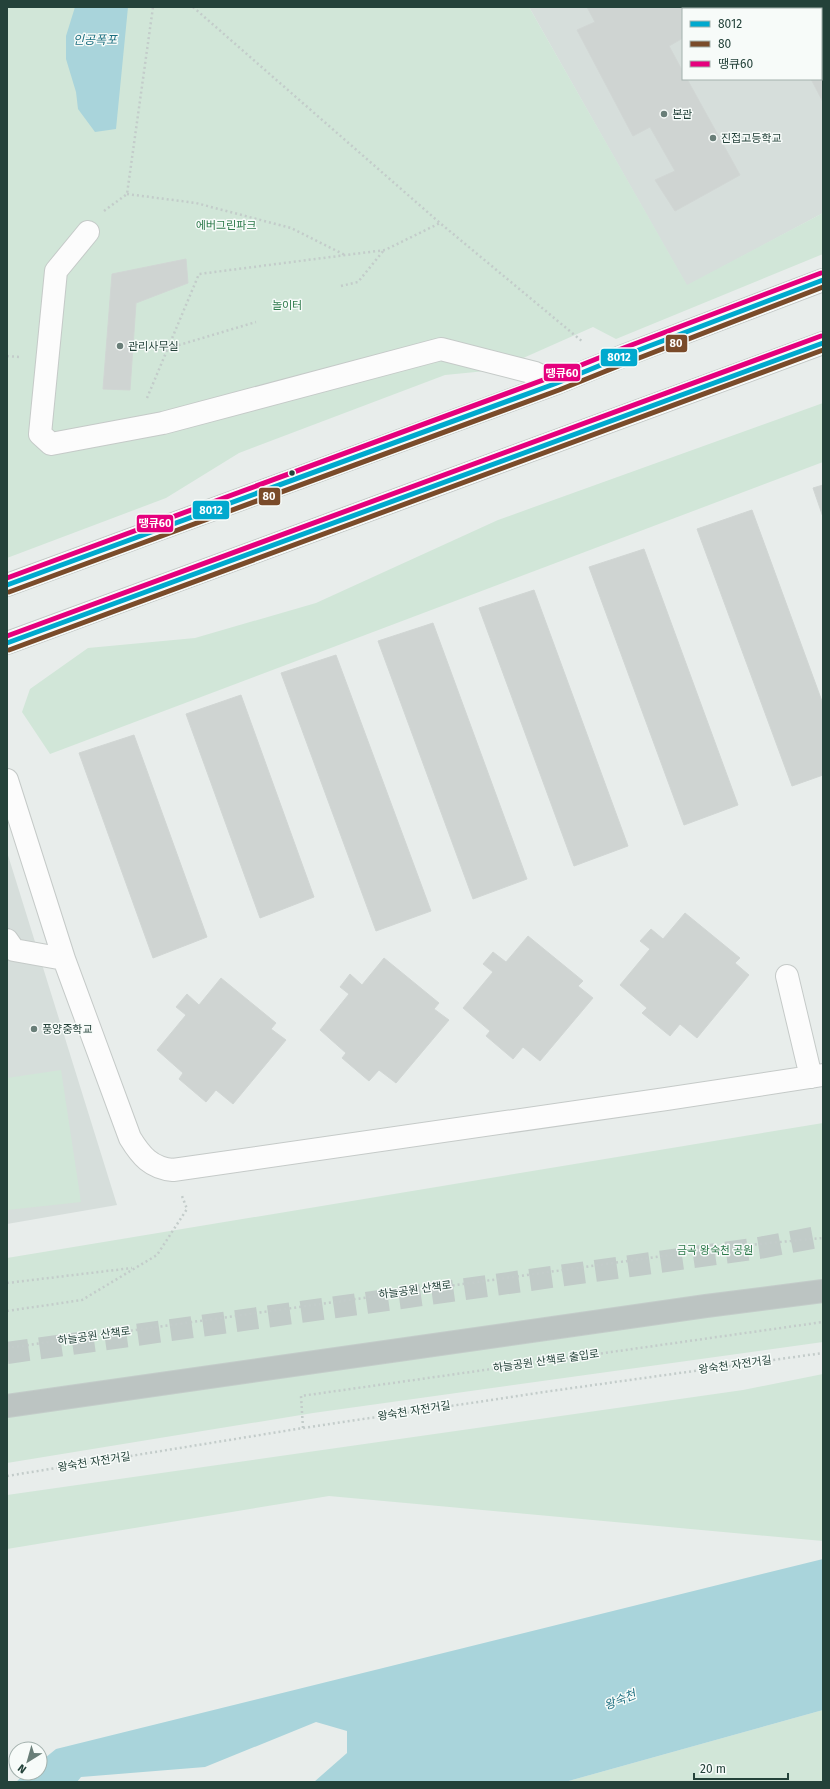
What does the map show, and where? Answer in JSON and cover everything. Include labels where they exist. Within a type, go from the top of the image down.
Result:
[{"type":"highway","points":[[7,1406],[706,1306],[823,1292]]},
{"type":"street","points":[[88,232],[56,271],[40,434],[51,444],[163,423],[441,349],[535,373],[557,383]]},
{"type":"street","points":[[7,585],[557,383],[623,356],[823,280]]},
{"type":"street","points":[[7,643],[823,343]]},
{"type":"street","points":[[7,780],[64,959],[130,1138],[139,1152],[150,1163],[162,1169],[173,1170],[651,1102],[817,1076],[787,976]]},
{"type":"street","points":[[7,940],[14,950],[64,959]]},
{"type":"path","points":[[88,232],[104,212],[127,194],[153,7]]},
{"type":"path","points":[[193,7],[440,223],[584,342],[623,356]]},
{"type":"path","points":[[127,194],[196,203],[291,228],[345,255]]},
{"type":"path","points":[[134,429],[200,274],[385,250],[440,223]]},
{"type":"path","points":[[341,286],[358,282],[385,250]]},
{"type":"path","points":[[168,348],[256,322]]},
{"type":"path","points":[[7,1311],[82,1300],[157,1255],[187,1209],[173,1170]]},
{"type":"path","name":"하늘공원 산책로","points":[[7,1348],[727,1247],[823,1238]]},
{"type":"path","points":[[7,1283],[135,1268]]},
{"type":"path","name":"하늘공원 산책로 출입로","points":[[303,1428],[301,1396],[823,1322]]},
{"type":"path","name":"왕숙천 자전거길","points":[[7,1476],[303,1428],[558,1390],[823,1353]]},
{"type":"shaded area","name":"진접고등학교","points":[[529,7],[823,7],[823,213],[687,286]]},
{"type":"shaded area","name":"풍양중학교","points":[[7,852],[117,1205],[7,1224]]},
{"type":"green space","name":"에버그린파크","points":[[7,7],[529,7],[687,285],[823,213],[823,254],[616,339],[593,327],[496,370],[445,375],[239,453],[166,498],[7,558]]},
{"type":"green space","points":[[823,403],[823,462],[50,754],[22,712],[30,689],[88,648],[195,638],[316,603],[498,520]]},
{"type":"green space","points":[[61,1070],[81,1202],[7,1210],[7,1078]]},
{"type":"green space","name":"금곡 왕숙천 공원","points":[[823,1123],[823,1342],[313,1413],[7,1463],[7,1258]]},
{"type":"green space","points":[[823,1374],[823,1541],[329,1496],[7,1549],[7,1495],[743,1390]]},
{"type":"green space","points":[[823,1710],[823,1782],[565,1782]]},
{"type":"water","name":"인공폭포","points":[[75,7],[128,7],[116,129],[95,132],[78,109],[76,92],[66,59],[66,36]]},
{"type":"water","name":"왕숙천","points":[[823,1559],[823,1710],[565,1782],[314,1782],[347,1753],[347,1731],[316,1722],[205,1767],[81,1777],[77,1782],[16,1782],[48,1781],[48,1756],[56,1749]]},
{"type":"building","name":"본관","points":[[587,7],[823,7],[823,102],[812,80],[822,80],[822,8],[682,8],[682,39],[669,46],[682,70],[682,80],[688,80],[740,175],[675,211],[655,180],[675,171],[650,127],[633,136],[577,30],[595,22]]},
{"type":"building","name":"관리사무실","points":[[186,259],[188,283],[136,303],[130,390],[103,389],[112,274]]},
{"type":"building","points":[[823,485],[823,517],[813,488]]},
{"type":"building","points":[[752,510],[823,704],[823,775],[792,786],[697,529]]},
{"type":"building","points":[[644,549],[738,805],[684,825],[589,567]]},
{"type":"building","points":[[534,590],[628,846],[574,866],[479,608]]},
{"type":"building","points":[[433,623],[527,879],[473,899],[378,641]]},
{"type":"building","points":[[336,655],[431,911],[376,931],[281,673]]},
{"type":"building","points":[[241,695],[314,897],[260,918],[186,714]]},
{"type":"building","points":[[134,735],[207,937],[153,958],[79,753]]},
{"type":"building","points":[[685,913],[740,958],[735,963],[749,975],[697,1038],[680,1024],[670,1036],[642,1013],[647,1008],[620,985],[650,949],[640,941],[651,929],[663,939]]},
{"type":"building","points":[[528,936],[583,981],[578,986],[593,998],[540,1061],[523,1047],[513,1059],[486,1036],[490,1031],[463,1008],[493,972],[483,964],[493,952],[506,962]]},
{"type":"building","points":[[384,958],[439,1003],[434,1009],[449,1020],[396,1083],[379,1070],[369,1081],[342,1058],[346,1053],[320,1030],[349,994],[340,987],[350,974],[362,985]]},
{"type":"building","points":[[221,978],[276,1023],[271,1029],[286,1040],[233,1104],[216,1090],[206,1102],[179,1079],[183,1073],[157,1050],[186,1015],[176,1007],[187,994],[199,1005]]},
{"type":"tunnel","points":[[7,1353],[759,1248],[823,1236]]},
{"type":"transit line","name":"땡큐60","points":[[7,578],[554,376],[821,273]]},
{"type":"transit line","name":"8012","points":[[7,585],[557,383],[623,356],[823,280]]},
{"type":"transit line","name":"80","points":[[9,592],[559,390],[823,287]]},
{"type":"transit line","name":"땡큐60","points":[[7,636],[821,336]]},
{"type":"transit line","name":"8012","points":[[7,643],[823,343]]},
{"type":"transit line","name":"80","points":[[9,650],[823,350]]},
{"type":"place","name":"본관","points":[[664,114]]},
{"type":"place","name":"진접고등학교","points":[[713,138]]},
{"type":"place","name":"관리사무실","points":[[120,346]]},
{"type":"place","name":"풍양중학교","points":[[34,1029]]},
{"type":"park label","name":"놀이터","points":[[287,305]]}]
